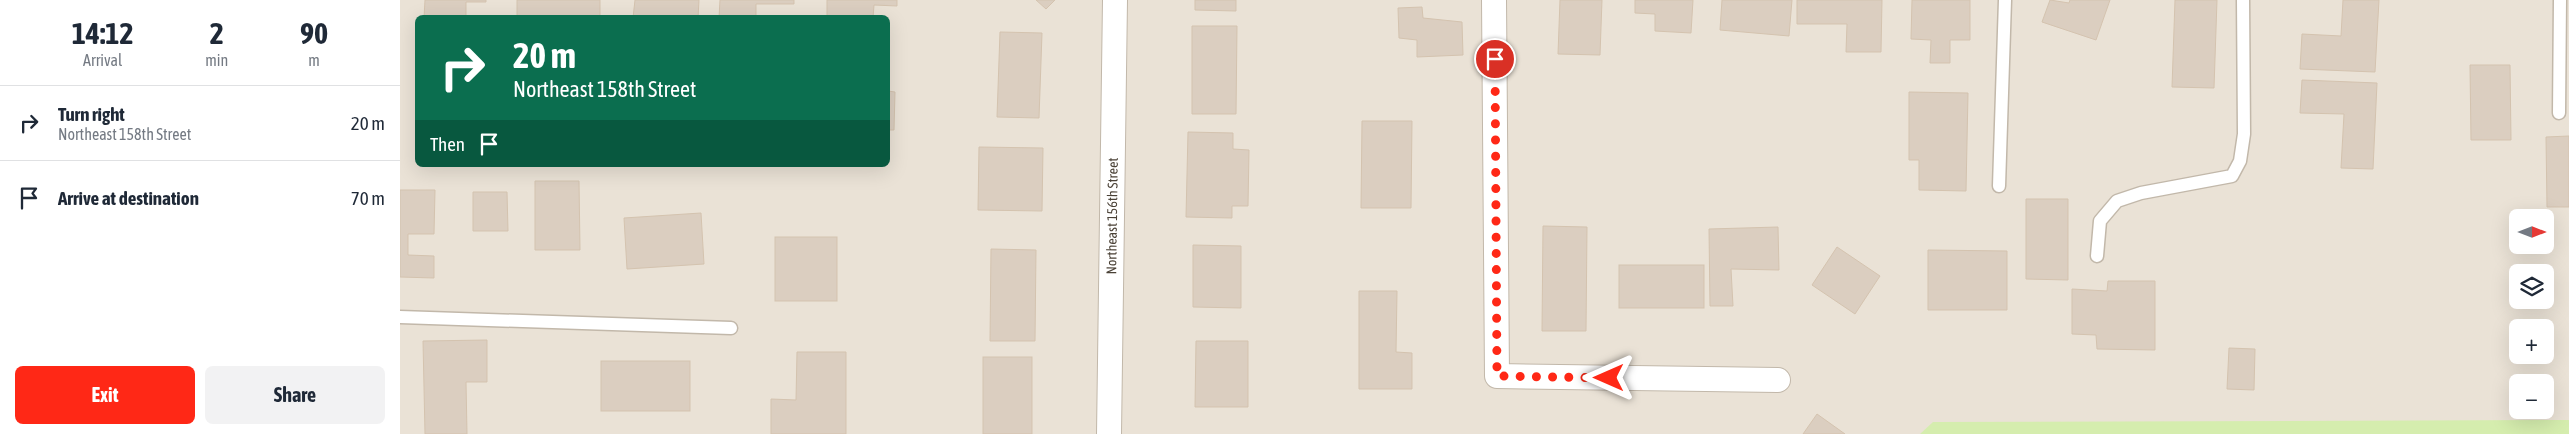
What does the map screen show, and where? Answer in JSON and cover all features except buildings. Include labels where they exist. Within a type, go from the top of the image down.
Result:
[{"type":"street","name":"Northeast 156th Street","points":[[1110,434],[1114,0]]},
{"type":"street","points":[[1494,0],[1497,376],[1778,380]]},
{"type":"lane","points":[[1999,186],[2005,0]]},
{"type":"lane","points":[[2096,256],[2100,221],[2117,201],[2141,193],[2232,176],[2240,161],[2244,134],[2243,0]]},
{"type":"lane","points":[[2559,113],[2560,0]]},
{"type":"lane","points":[[400,317],[731,328]]},
{"type":"shaded area","points":[[400,0],[2569,0],[2569,434],[400,434]]},
{"type":"green space","points":[[2569,420],[2569,434],[1920,434],[1933,422]]},
{"type":"route","points":[[1495,59],[1497,376],[1609,378]]}]
